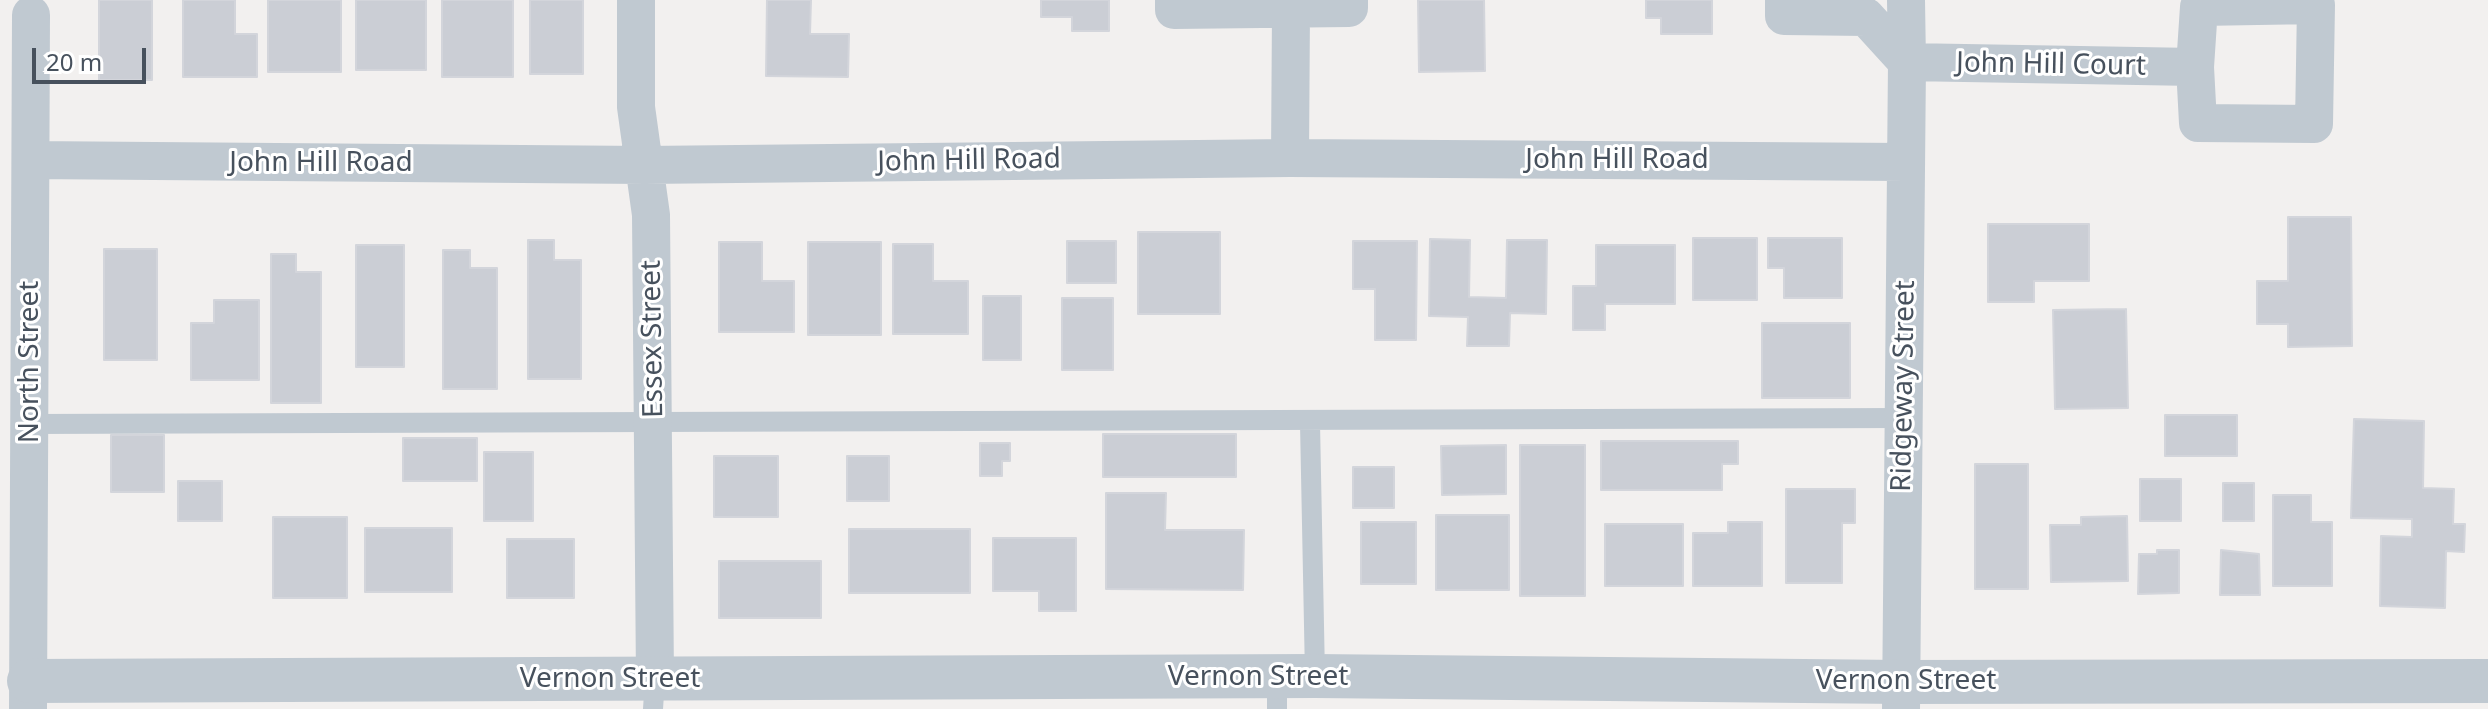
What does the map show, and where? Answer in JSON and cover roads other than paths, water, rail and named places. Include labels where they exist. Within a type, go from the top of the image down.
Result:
[{"type":"street","name":"Essex Street","points":[[636,0],[636,107],[651,215],[654,694]]},
{"type":"street","points":[[1174,0],[1174,10],[1349,8],[1349,0]]},
{"type":"street","points":[[1784,0],[1784,16],[1866,17],[1907,62]]},
{"type":"street","name":"Ridgeway Street","points":[[1901,695],[1906,0]]},
{"type":"street","points":[[1290,158],[1291,9]]},
{"type":"street","name":"North Street","points":[[28,695],[31,15]]},
{"type":"street","name":"John Hill Court","points":[[1907,62],[2195,67]]},
{"type":"street","name":"John Hill Road","points":[[31,160],[645,165],[1290,158],[1906,162]]},
{"type":"street","name":"Vernon Street","points":[[28,695],[654,694],[1290,687],[1901,695],[2488,681]]},
{"type":"lane","points":[[30,424],[1310,423],[1903,418]]},
{"type":"lane","points":[[1290,687],[1310,423]]}]
